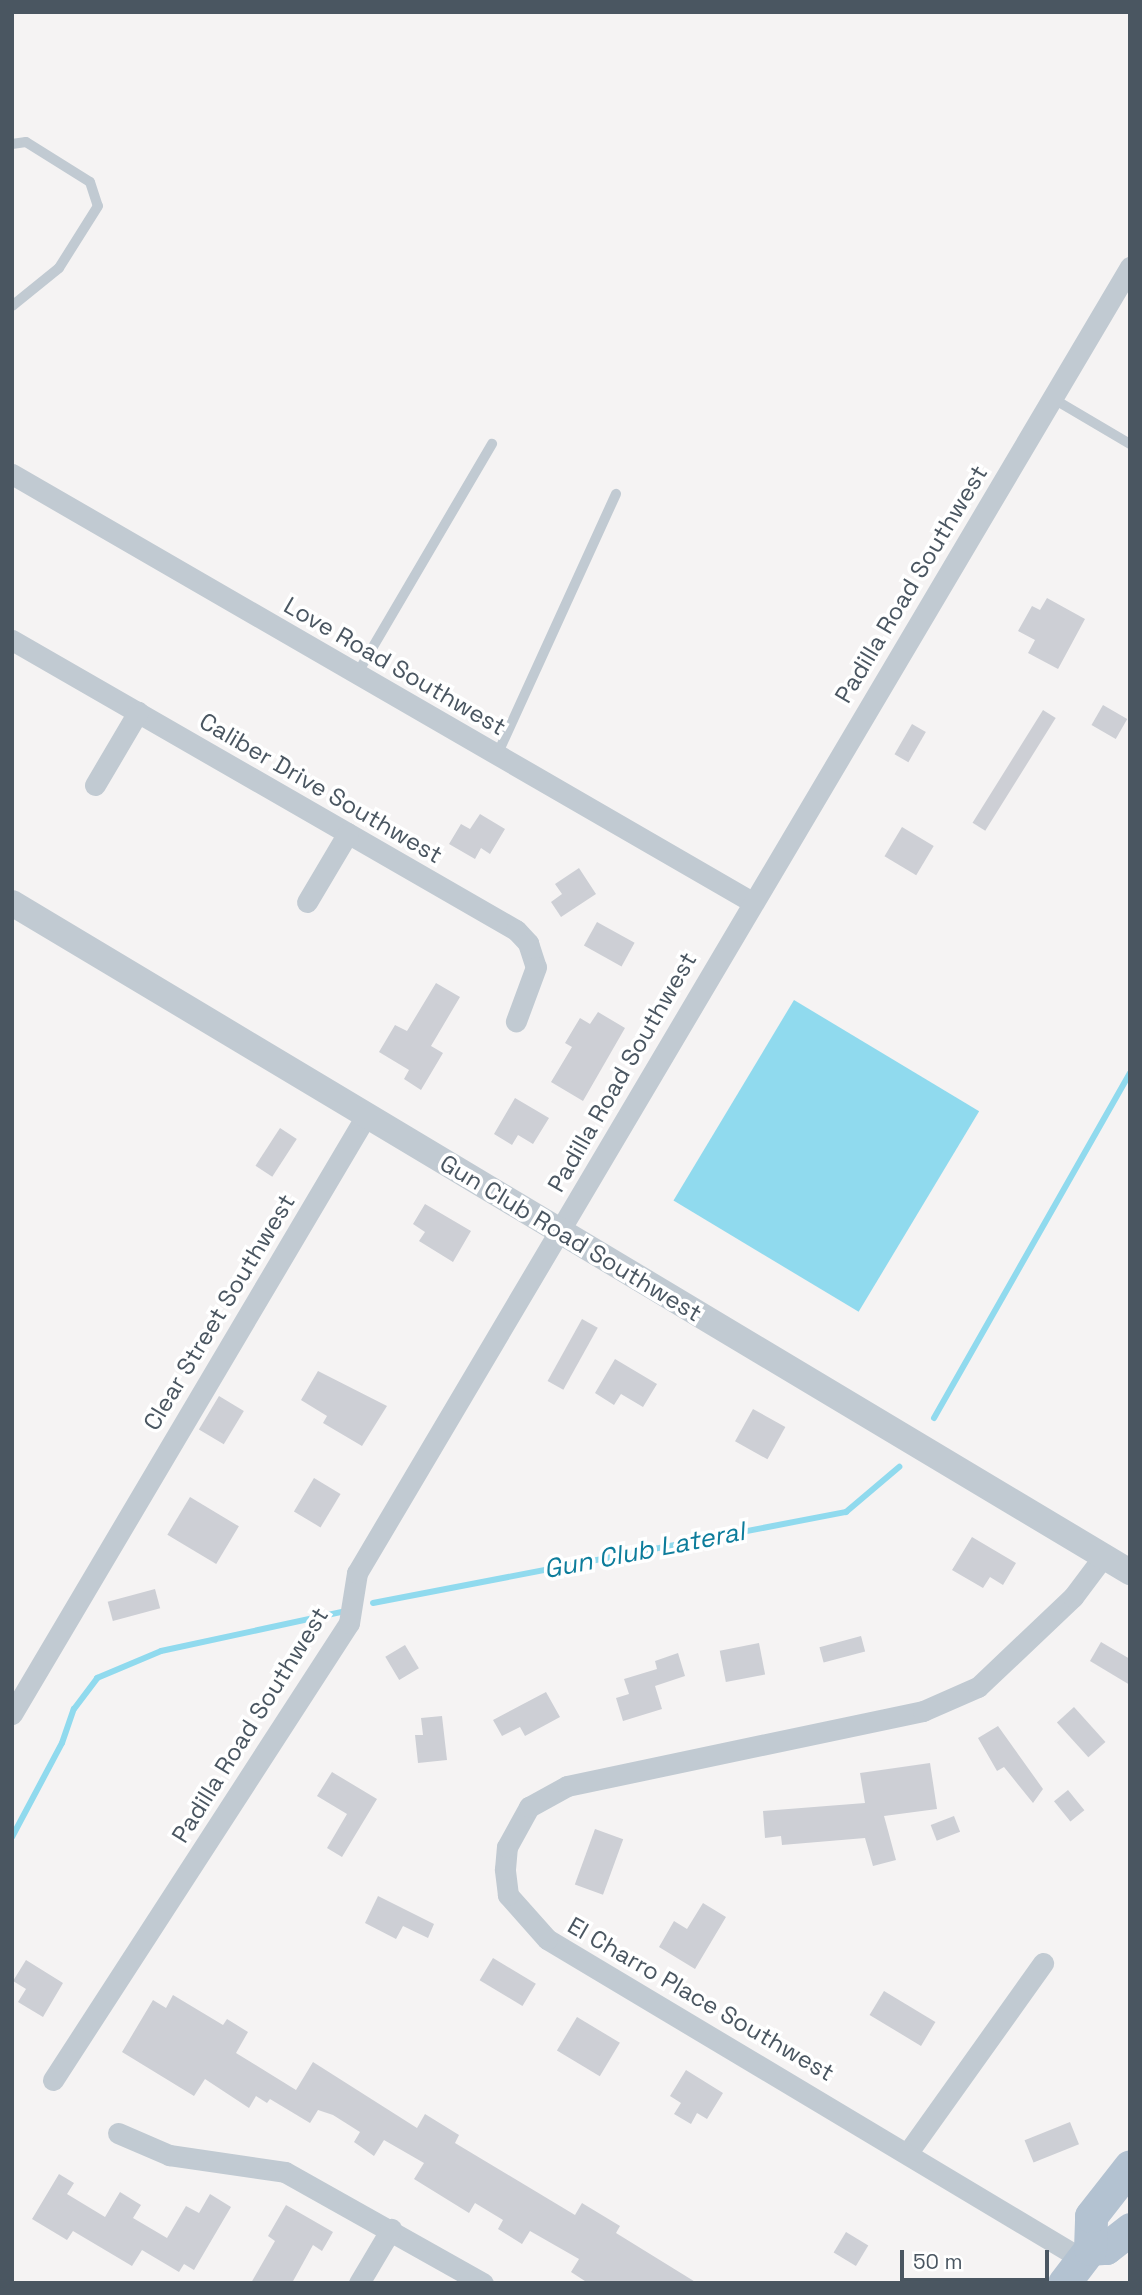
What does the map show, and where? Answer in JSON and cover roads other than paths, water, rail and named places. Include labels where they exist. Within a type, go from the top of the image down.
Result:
[{"type":"main road","points":[[1079,2263],[1091,2217],[1130,2166]]},
{"type":"main road","points":[[1079,2263],[1106,2248],[1130,2229]]},
{"type":"street","name":"Padilla Road Southwest","points":[[53,2080],[349,1623],[356,1573],[560,1232],[752,902],[1127,276]]},
{"type":"street","name":"Love Road Southwest","points":[[12,474],[752,902]]},
{"type":"street","name":"Caliber Drive Southwest","points":[[12,640],[348,834],[528,943],[535,956],[535,981],[516,1021]]},
{"type":"street","points":[[95,785],[138,712]]},
{"type":"street","points":[[307,902],[348,834]]},
{"type":"street","name":"Gun Club Road Southwest","points":[[12,903],[1130,1572]]},
{"type":"street","name":"Clear Street Southwest","points":[[12,1714],[366,1116]]},
{"type":"street","name":"El Charro Place Southwest","points":[[1079,2263],[909,2151],[547,1939],[508,1895],[506,1847],[529,1807],[567,1786],[951,1701],[1008,1664],[1073,1597],[1104,1557]]},
{"type":"street","points":[[909,2151],[1044,1963]]},
{"type":"street","points":[[118,2133],[169,2155],[285,2172],[391,2228],[484,2283]]},
{"type":"street","points":[[359,2283],[391,2228]]},
{"type":"lane","points":[[12,144],[26,142],[90,182],[98,206],[60,268],[12,306]]},
{"type":"lane","points":[[1052,398],[1130,444]]},
{"type":"lane","points":[[357,674],[492,444]]},
{"type":"lane","points":[[496,755],[616,494]]},
{"type":"water","points":[[794,1000],[979,1111],[859,1312],[673,1201]]},
{"type":"waterway","name":"Gun Club Lateral","points":[[934,1418],[1130,1073]]},
{"type":"waterway","name":"Gun Club Lateral","points":[[373,1603],[846,1512],[899,1467]]},
{"type":"waterway","name":"Gun Club Lateral","points":[[12,1837],[62,1743],[74,1709],[97,1678],[161,1651],[342,1612]]}]
